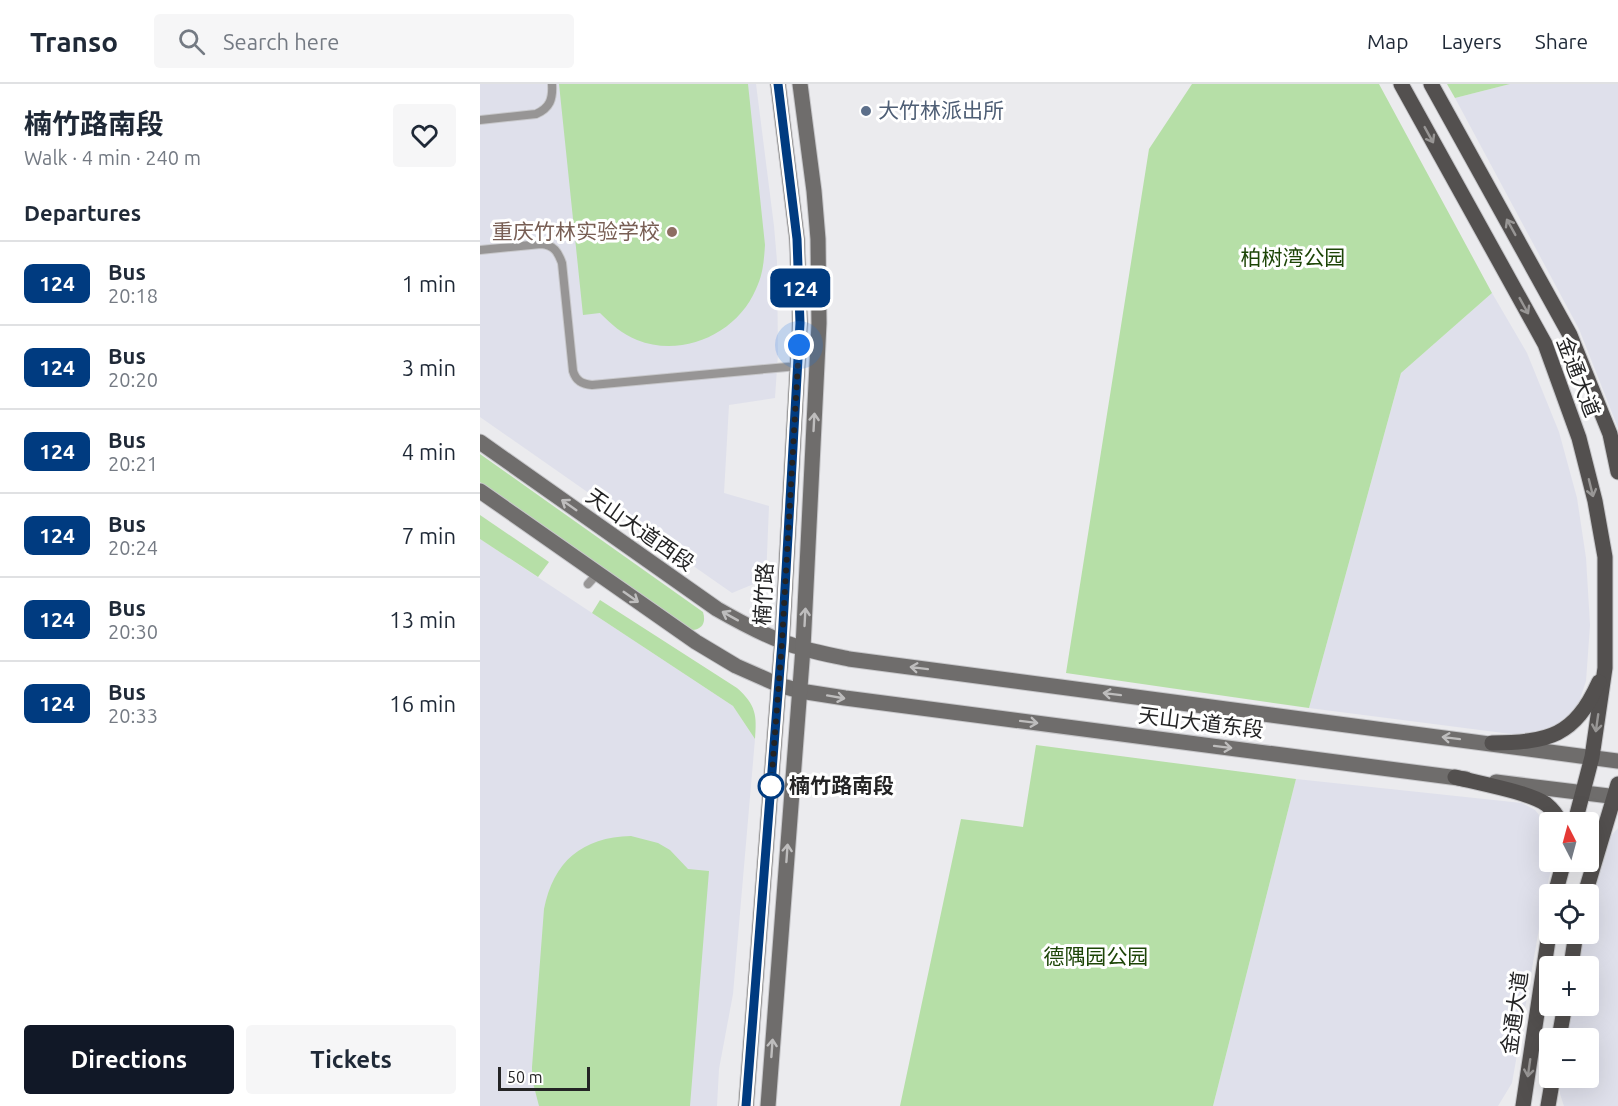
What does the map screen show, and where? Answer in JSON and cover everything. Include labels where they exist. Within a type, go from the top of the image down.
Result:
[{"type":"main road","name":"楠竹路","points":[[746,1106],[782,642],[800,323],[797,239],[778,84]]},
{"type":"main road","name":"楠竹路","points":[[768,1106],[803,648],[819,301],[814,191],[800,84]]},
{"type":"main road","name":"金通大道","points":[[1401,84],[1545,344],[1575,427],[1595,501],[1605,557],[1605,668],[1592,757],[1578,812]]},
{"type":"main road","name":"金通大道","points":[[1431,84],[1570,335],[1610,434],[1618,472]]},
{"type":"main road","name":"天山大道西段","points":[[480,442],[717,609],[748,627],[782,642]]},
{"type":"main road","points":[[480,491],[593,578],[736,666],[779,685]]},
{"type":"main road","name":"天山大道东段","points":[[782,642],[849,659],[1618,761]]},
{"type":"main road","points":[[1492,744],[1538,740],[1555,735],[1571,724],[1583,711],[1605,668]]},
{"type":"main road","name":"天山大道东段","points":[[779,685],[800,691],[845,698],[1455,777],[1583,792],[1617,793]]},
{"type":"main road","points":[[1455,777],[1529,796],[1545,803],[1554,812]]},
{"type":"main road","points":[[1588,884],[1617,793]]},
{"type":"main road","name":"金通大道","points":[[1523,1106],[1547,944]]},
{"type":"main road","points":[[1548,1106],[1551,1088]]},
{"type":"lane","points":[[480,120],[536,114],[542,111],[551,100],[552,84]]},
{"type":"lane","points":[[480,250],[541,244],[550,245],[556,249],[562,263],[573,371],[582,384],[592,386],[798,366]]},
{"type":"shaded area","points":[[480,84],[756,84],[777,261],[778,354],[775,398],[729,405],[724,493],[769,506],[766,579],[732,593],[480,417]]},
{"type":"shaded area","points":[[1510,84],[1618,84],[1618,428],[1579,329],[1455,98]]},
{"type":"shaded area","points":[[1492,293],[1527,353],[1559,432],[1577,498],[1586,558],[1590,625],[1586,681],[1579,702],[1568,717],[1555,727],[1519,735],[1309,708],[1401,373]]},
{"type":"shaded area","points":[[480,539],[733,706],[755,739],[733,994],[719,1069],[717,1106],[480,1106]]},
{"type":"shaded area","points":[[1296,779],[1522,803],[1535,810],[1539,815],[1539,872],[1550,872],[1548,884],[1539,884],[1539,929],[1512,1083],[1498,1106],[1213,1106]]},
{"type":"shaded area","points":[[1618,828],[1618,1106],[1564,1106],[1560,1088],[1599,1088],[1599,1028],[1568,1028],[1569,1016],[1599,1016],[1599,956],[1579,956],[1580,944],[1599,944],[1599,884],[1595,884],[1610,837]]},
{"type":"green space","name":"重庆竹林实验学校","points":[[559,84],[748,84],[765,245],[764,256],[762,273],[747,305],[722,330],[689,344],[654,345],[626,335],[600,313],[583,315]]},
{"type":"green space","name":"柏树湾公园","points":[[1192,84],[1379,84],[1492,293],[1401,373],[1309,708],[1066,673],[1149,149]]},
{"type":"green space","points":[[1447,84],[1510,84],[1455,98]]},
{"type":"green space","points":[[480,454],[703,612],[703,624],[692,630],[480,482]]},
{"type":"green space","points":[[480,515],[549,562],[538,577],[480,539]]},
{"type":"green space","points":[[600,600],[737,688],[752,705],[756,723],[755,739],[733,706],[592,613]]},
{"type":"green space","name":"德隅园公园","points":[[1036,745],[1296,779],[1213,1106],[900,1106],[961,819],[1023,827]]},
{"type":"green space","points":[[631,836],[658,843],[670,850],[688,869],[709,871],[690,1106],[539,1106],[532,1079],[532,1067],[544,909],[548,892],[554,878],[572,855],[598,841]]},
{"type":"bus line","name":"124","points":[[746,1106],[782,642],[800,323],[797,239],[778,84]]},
{"type":"place","name":"大竹林派出所","points":[[866,111]]},
{"type":"place","name":"重庆竹林实验学校","points":[[672,232]]},
{"type":"place","name":"楠竹路南段","points":[[771,786]]},
{"type":"route","points":[[771,786],[782,642],[799,345]]}]
